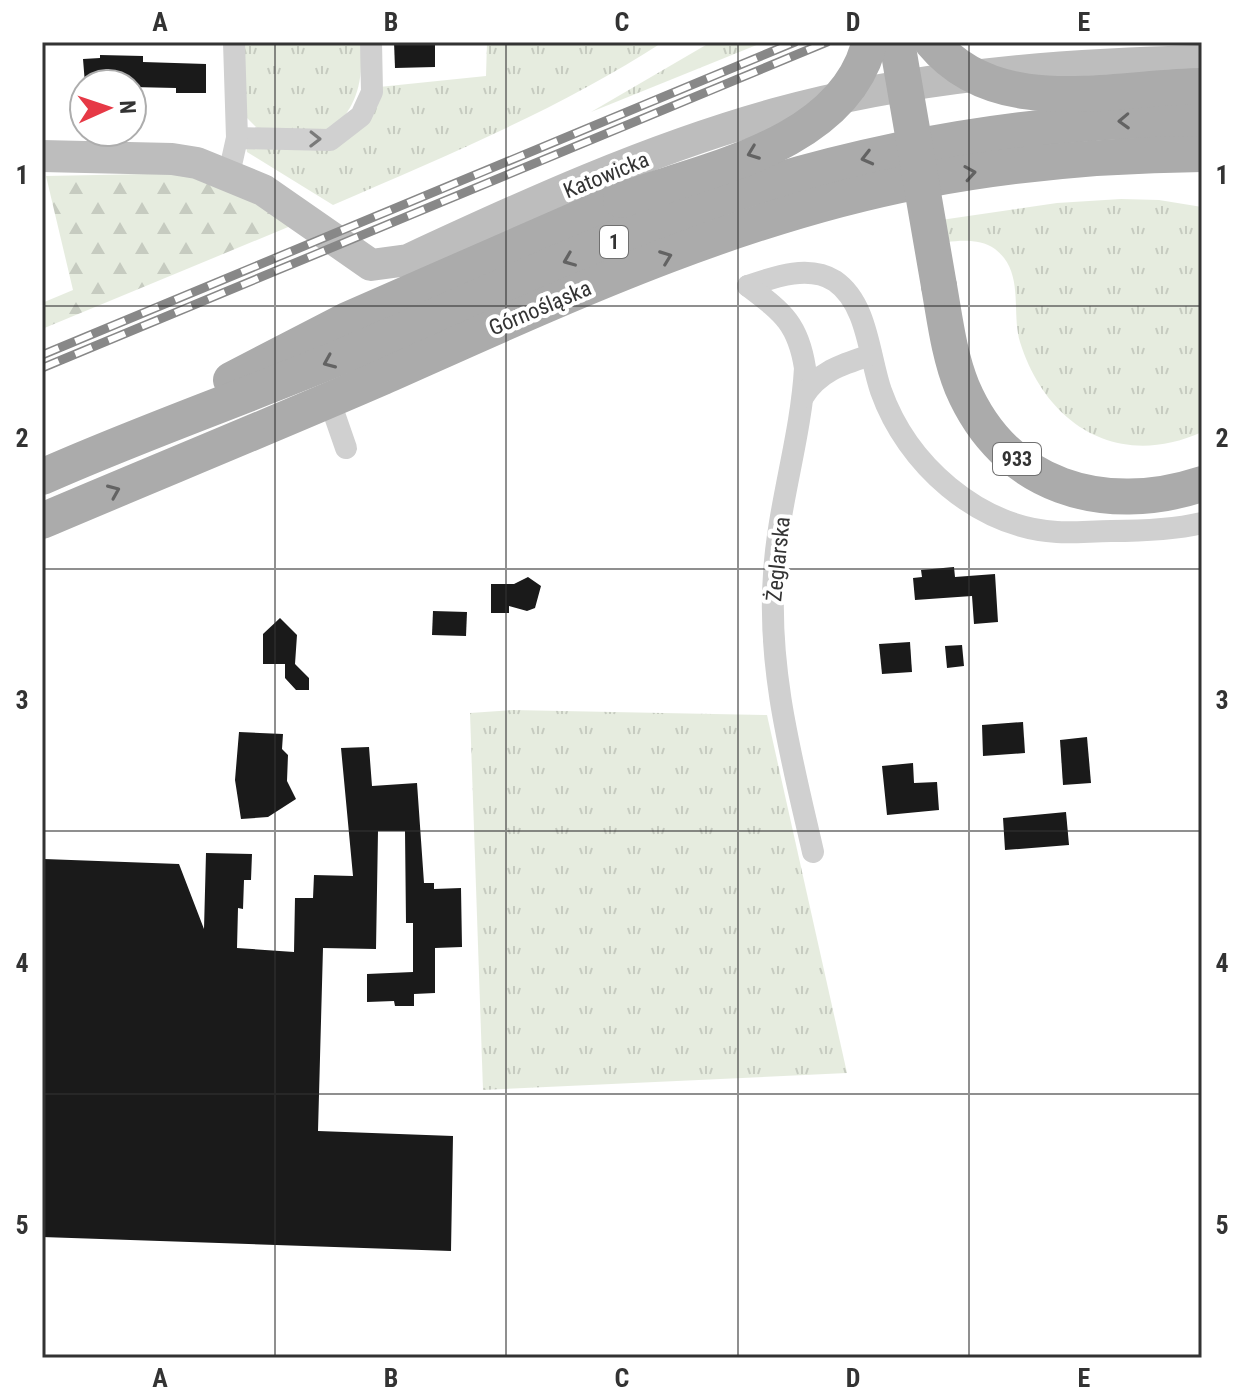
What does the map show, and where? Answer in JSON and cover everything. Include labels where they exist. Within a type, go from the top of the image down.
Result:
[{"type":"main road","points":[[48,474],[347,320],[453,271],[593,211],[758,151],[806,129],[847,90],[860,69],[870,42]]},
{"type":"main road","name":"933","points":[[897,42],[939,286],[962,387],[990,433],[1024,466],[1080,492],[1121,499],[1165,495],[1202,484]]},
{"type":"main road","points":[[932,42],[975,78],[1022,92],[1202,86]]},
{"type":"main road","name":"Górnośląska","points":[[48,474],[249,396],[689,212],[771,183],[878,155],[1030,129],[1123,121],[1202,119]]},
{"type":"main road","name":"Górnośląska","points":[[42,521],[610,279],[781,216],[920,181],[1100,157],[1202,154]]},
{"type":"main road","points":[[1100,157],[1149,164],[1202,179]]},
{"type":"street","points":[[229,174],[237,138],[234,42]]},
{"type":"street","points":[[237,138],[330,140],[361,116],[372,92],[371,42]]},
{"type":"street","name":"Katowicka","points":[[42,156],[172,159],[229,174],[284,204],[364,261],[388,265],[408,260],[614,170],[789,110],[1052,65],[1202,61]]},
{"type":"street","name":"Żeglarska","points":[[813,852],[784,721],[772,623],[779,530],[803,397],[805,368],[794,329],[784,314],[748,286],[797,273],[814,273],[834,280],[852,298],[871,355]]},
{"type":"street","points":[[803,397],[812,382],[836,366],[871,355],[881,392],[900,435],[923,464],[985,512],[1054,532],[1150,531],[1202,523]]},
{"type":"street","points":[[329,399],[346,448]]},
{"type":"green space","points":[[241,42],[360,42],[360,81],[346,114],[328,133],[260,131],[245,116]]},
{"type":"green space","points":[[487,42],[663,42],[543,110],[333,205],[247,152],[246,143],[334,145],[379,87],[486,76]]},
{"type":"green space","points":[[711,42],[764,42],[591,112]]},
{"type":"green space","points":[[197,173],[241,184],[293,225],[42,329],[42,303],[73,290],[46,176]]},
{"type":"green space","points":[[1159,200],[1202,207],[1202,432],[1171,442],[1142,446],[1114,442],[1089,432],[1067,417],[1048,396],[1032,371],[1020,342],[1014,281],[1004,258],[984,243],[947,242],[941,220],[1057,203]]},
{"type":"green space","points":[[512,710],[767,715],[847,1073],[483,1090],[470,713]]},
{"type":"building","points":[[394,42],[435,42],[435,67],[395,68]]},
{"type":"building","points":[[100,55],[143,56],[143,62],[206,64],[206,93],[176,93],[176,88],[148,87],[148,68],[84,68],[83,59],[100,58]]},
{"type":"building","points":[[954,567],[955,577],[995,574],[998,622],[974,624],[972,596],[915,600],[913,578],[922,577],[921,570]]},
{"type":"building","points":[[528,577],[541,586],[535,608],[527,611],[509,606],[509,613],[491,613],[491,584],[514,584]]},
{"type":"building","points":[[433,611],[467,612],[466,636],[432,635]]},
{"type":"building","points":[[280,618],[297,635],[295,664],[309,678],[309,690],[296,690],[285,678],[285,664],[263,664],[263,634]]},
{"type":"building","points":[[910,642],[912,672],[882,674],[879,644]]},
{"type":"building","points":[[962,645],[964,666],[947,668],[945,646]]},
{"type":"building","points":[[1023,722],[1025,753],[983,756],[982,725]]},
{"type":"building","points":[[239,732],[283,734],[282,749],[288,755],[287,781],[296,799],[268,817],[241,819],[235,780]]},
{"type":"building","points":[[1087,737],[1091,783],[1063,785],[1060,740]]},
{"type":"building","points":[[369,747],[372,786],[417,783],[424,883],[434,883],[434,889],[461,888],[462,947],[435,948],[435,993],[414,994],[414,1006],[395,1006],[394,1001],[367,1002],[367,974],[413,972],[413,923],[406,923],[405,831],[378,831],[376,949],[323,948],[318,1131],[453,1136],[451,1251],[42,1237],[44,859],[179,864],[204,929],[206,853],[252,854],[251,880],[244,880],[243,909],[238,908],[237,948],[294,952],[295,898],[313,898],[314,875],[353,876],[341,748]]},
{"type":"building","points":[[913,763],[914,783],[937,782],[939,810],[887,815],[882,766]]},
{"type":"building","points":[[1066,812],[1069,845],[1005,850],[1003,818]]},
{"type":"railway","points":[[42,355],[795,42]]},
{"type":"railway","points":[[42,368],[827,42]]}]
